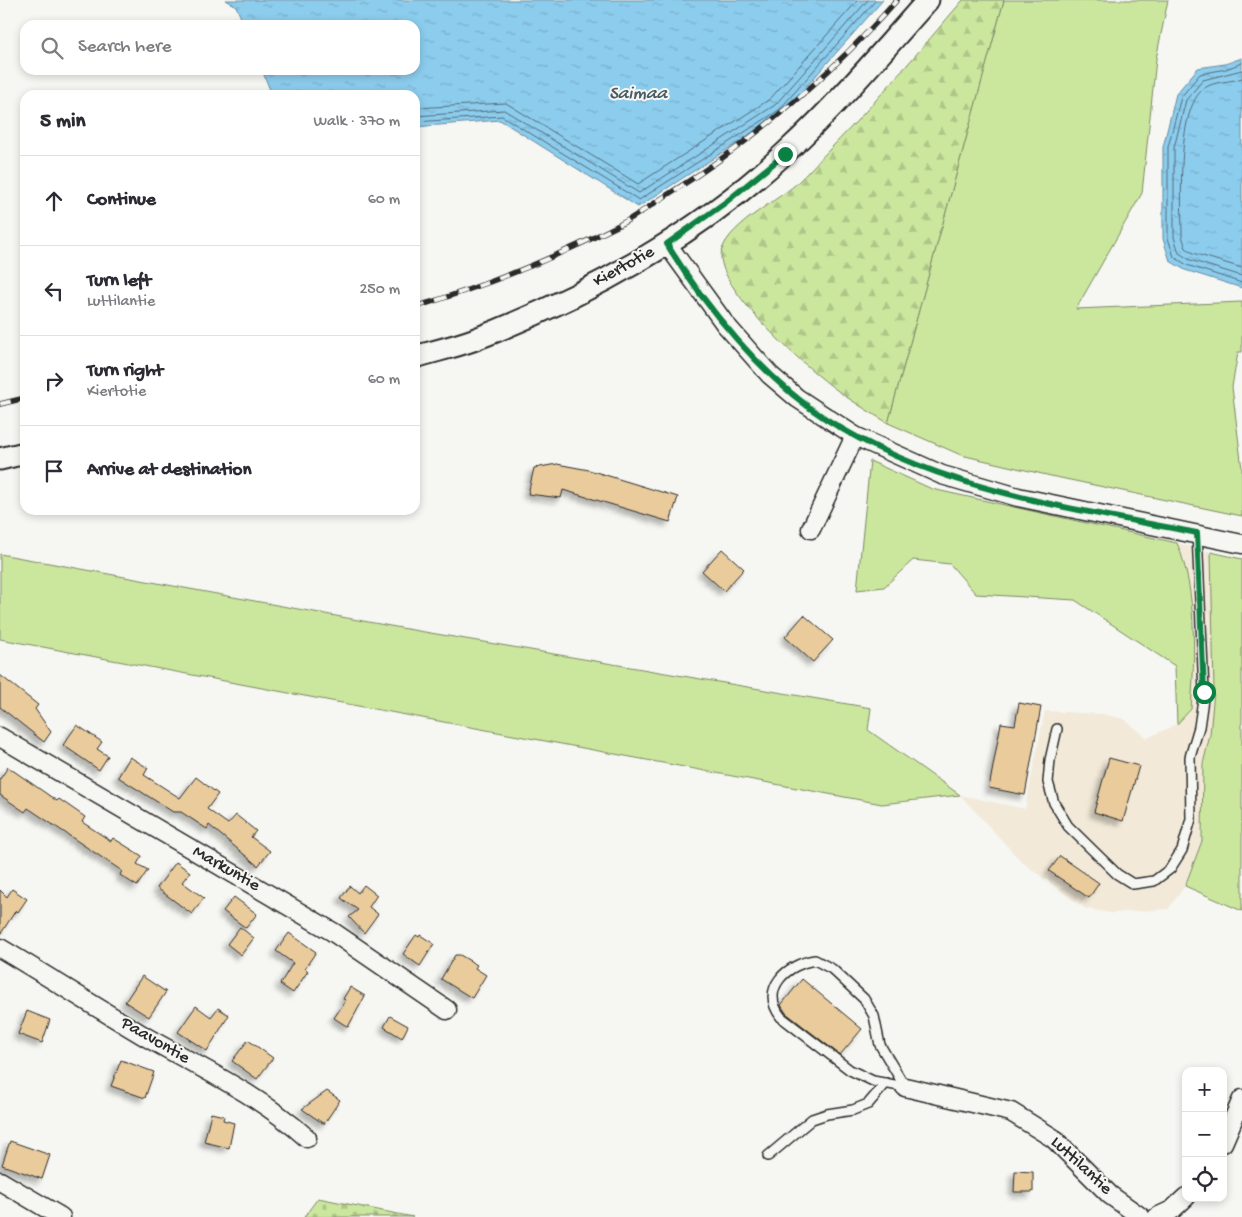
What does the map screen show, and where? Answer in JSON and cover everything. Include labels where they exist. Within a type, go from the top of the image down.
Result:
[{"type":"street","name":"Kiertotie","points":[[420,356],[472,340],[572,296],[667,244],[726,202],[785,154],[842,98],[928,0]]},
{"type":"street","points":[[667,244],[725,324],[770,375],[797,398],[855,436],[942,475],[1018,497],[1197,533],[1242,544]]},
{"type":"street","points":[[811,529],[855,436]]},
{"type":"street","points":[[0,458],[20,454]]},
{"type":"street","name":"Markuntie","points":[[0,737],[333,932],[447,1010]]},
{"type":"street","name":"Paavontie","points":[[0,948],[145,1036],[259,1100],[284,1117],[307,1138]]},
{"type":"street","name":"Luttilantie","points":[[905,1087],[1011,1112],[1053,1138],[1110,1195],[1141,1217]]},
{"type":"street","points":[[1227,1134],[1242,1099]]},
{"type":"street","points":[[0,1180],[61,1217]]},
{"type":"street","points":[[1157,1217],[1172,1210],[1182,1201]]},
{"type":"lane","points":[[1057,730],[1050,760],[1048,782],[1054,803],[1068,826],[1117,874],[1133,884],[1154,881],[1170,869],[1182,850],[1191,819],[1190,757],[1199,728],[1204,692],[1197,533]]},
{"type":"lane","points":[[815,960],[832,969],[864,999],[874,1016],[880,1046],[905,1087],[873,1081],[850,1070],[781,1017],[774,1008],[772,999],[776,986],[789,969],[801,962],[815,960]]},
{"type":"lane","points":[[768,1156],[812,1119],[853,1110],[868,1104],[886,1083]]},
{"type":"shaded area","points":[[1177,543],[1211,552],[1214,691],[1210,735],[1203,764],[1202,841],[1185,886],[1168,909],[1112,913],[1086,909],[1022,862],[960,795],[1025,809],[1045,711],[1102,714],[1124,719],[1147,738],[1177,724],[1193,630],[1185,562]]},
{"type":"green space","points":[[963,0],[1004,0],[888,423],[834,388],[767,328],[735,289],[725,271],[721,256],[723,246],[730,236],[751,216],[787,192],[805,176],[882,93]]},
{"type":"green space","points":[[1004,0],[1168,0],[1156,59],[1142,193],[1076,309],[1242,302],[1242,352],[1238,352],[1232,387],[1242,469],[1242,516],[961,455],[888,423]]},
{"type":"green space","points":[[870,461],[932,489],[1177,543],[1184,561],[1188,581],[1193,624],[1194,646],[1191,709],[1177,724],[1175,666],[1075,600],[976,594],[950,564],[913,560],[884,587],[857,590]]},
{"type":"green space","points":[[1211,552],[1242,559],[1242,911],[1185,886],[1202,841],[1203,764],[1210,735],[1214,691]]},
{"type":"green space","points":[[0,554],[401,628],[871,708],[868,730],[960,795],[882,804],[0,639]]},
{"type":"green space","points":[[318,1198],[413,1217],[304,1217]]},
{"type":"water","name":"Saimaa","points":[[226,0],[883,0],[782,114],[638,207],[500,120],[420,127],[420,90],[270,90],[264,75],[420,75],[420,20],[242,20],[236,6]]},
{"type":"water","points":[[1242,58],[1242,288],[1185,270],[1170,261],[1163,239],[1163,147],[1176,94],[1198,68],[1225,64]]},
{"type":"building","points":[[557,464],[589,470],[678,497],[670,522],[563,490],[561,498],[528,494],[534,468]]},
{"type":"building","points":[[722,549],[744,569],[724,591],[702,571]]},
{"type":"building","points":[[804,615],[833,640],[813,662],[785,637]]},
{"type":"building","points":[[0,675],[38,705],[35,709],[51,732],[44,742],[0,707]]},
{"type":"building","points":[[1019,703],[1041,707],[1025,795],[989,788],[1001,723],[1015,725]]},
{"type":"building","points":[[77,725],[102,742],[97,749],[108,756],[99,770],[63,745]]},
{"type":"building","points":[[130,757],[148,768],[144,775],[180,798],[196,777],[218,794],[207,809],[228,824],[236,815],[256,831],[251,837],[270,851],[258,866],[209,825],[207,829],[181,812],[173,812],[118,777]]},
{"type":"building","points":[[1109,758],[1139,766],[1123,821],[1094,812]]},
{"type":"building","points":[[8,767],[57,801],[59,799],[85,817],[82,822],[111,841],[113,838],[142,856],[137,864],[148,870],[137,886],[120,875],[122,871],[28,808],[25,812],[0,795],[0,779]]},
{"type":"building","points":[[1060,856],[1099,883],[1089,898],[1049,871]]},
{"type":"building","points":[[176,862],[190,872],[182,882],[204,898],[192,914],[157,888]]},
{"type":"building","points":[[364,885],[377,895],[369,907],[378,914],[364,933],[349,917],[358,910],[341,898],[350,886],[358,893]]},
{"type":"building","points":[[12,889],[27,899],[18,912],[16,910],[0,935],[0,890],[7,897]]},
{"type":"building","points":[[234,897],[257,914],[246,928],[223,911]]},
{"type":"building","points":[[240,927],[254,938],[241,955],[227,944]]},
{"type":"building","points":[[289,933],[316,952],[305,968],[308,971],[293,993],[280,984],[293,963],[276,951]]},
{"type":"building","points":[[416,935],[419,937],[420,935],[434,944],[420,966],[403,954]]},
{"type":"building","points":[[455,955],[460,955],[477,965],[475,968],[486,975],[472,998],[441,979]]},
{"type":"building","points":[[142,976],[166,992],[149,1017],[125,1002]]},
{"type":"building","points":[[802,979],[862,1029],[840,1055],[786,1013],[781,1005]]},
{"type":"building","points":[[350,987],[365,996],[348,1027],[334,1018],[346,1000],[343,999]]},
{"type":"building","points":[[196,1006],[211,1017],[218,1008],[229,1015],[207,1051],[178,1032]]},
{"type":"building","points":[[27,1011],[50,1020],[42,1043],[18,1034]]},
{"type":"building","points":[[390,1016],[408,1026],[402,1038],[384,1027]]},
{"type":"building","points":[[248,1040],[273,1058],[257,1079],[232,1061]]},
{"type":"building","points":[[121,1060],[154,1072],[145,1098],[111,1086]]},
{"type":"building","points":[[327,1091],[340,1100],[324,1124],[302,1109]]},
{"type":"building","points":[[211,1113],[224,1116],[223,1120],[234,1123],[229,1148],[204,1142]]},
{"type":"building","points":[[10,1141],[50,1155],[42,1179],[2,1165]]},
{"type":"building","points":[[1015,1171],[1033,1172],[1033,1192],[1014,1192]]},
{"type":"railway","points":[[420,305],[493,281],[544,260],[637,215],[699,175],[789,106],[845,55],[897,0]]},
{"type":"railway","points":[[0,404],[20,399]]},
{"type":"route","points":[[785,154],[726,202],[667,244],[675,258],[725,324],[770,375],[797,398],[826,419],[879,448],[942,475],[1018,497],[1197,533],[1204,692]]}]
